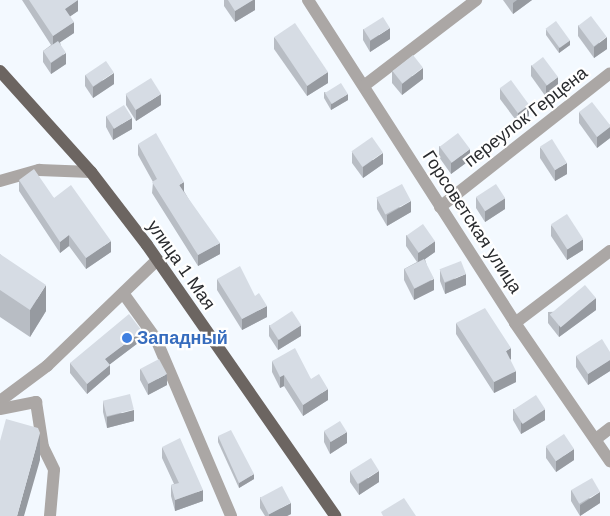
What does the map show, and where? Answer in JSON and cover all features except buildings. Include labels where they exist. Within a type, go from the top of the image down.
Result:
[{"type":"main road","name":"улица 1 Мая","points":[[0,70],[91,172],[157,260],[335,516]]},
{"type":"street","name":"Горсоветская улица","points":[[308,0],[365,85],[440,207],[515,323],[610,461]]},
{"type":"street","points":[[365,85],[476,0]]},
{"type":"street","name":"переулок Герцена","points":[[440,207],[610,74]]},
{"type":"street","points":[[0,181],[39,170],[91,172]]},
{"type":"street","points":[[515,323],[610,251]]},
{"type":"street","points":[[0,401],[48,366],[157,260]]},
{"type":"street","points":[[124,292],[156,339],[231,516]]},
{"type":"street","points":[[0,409],[36,402],[43,447],[54,470],[50,516]]},
{"type":"street","points":[[596,439],[610,428]]},
{"type":"place","name":"Западный","points":[[127,338]]}]
